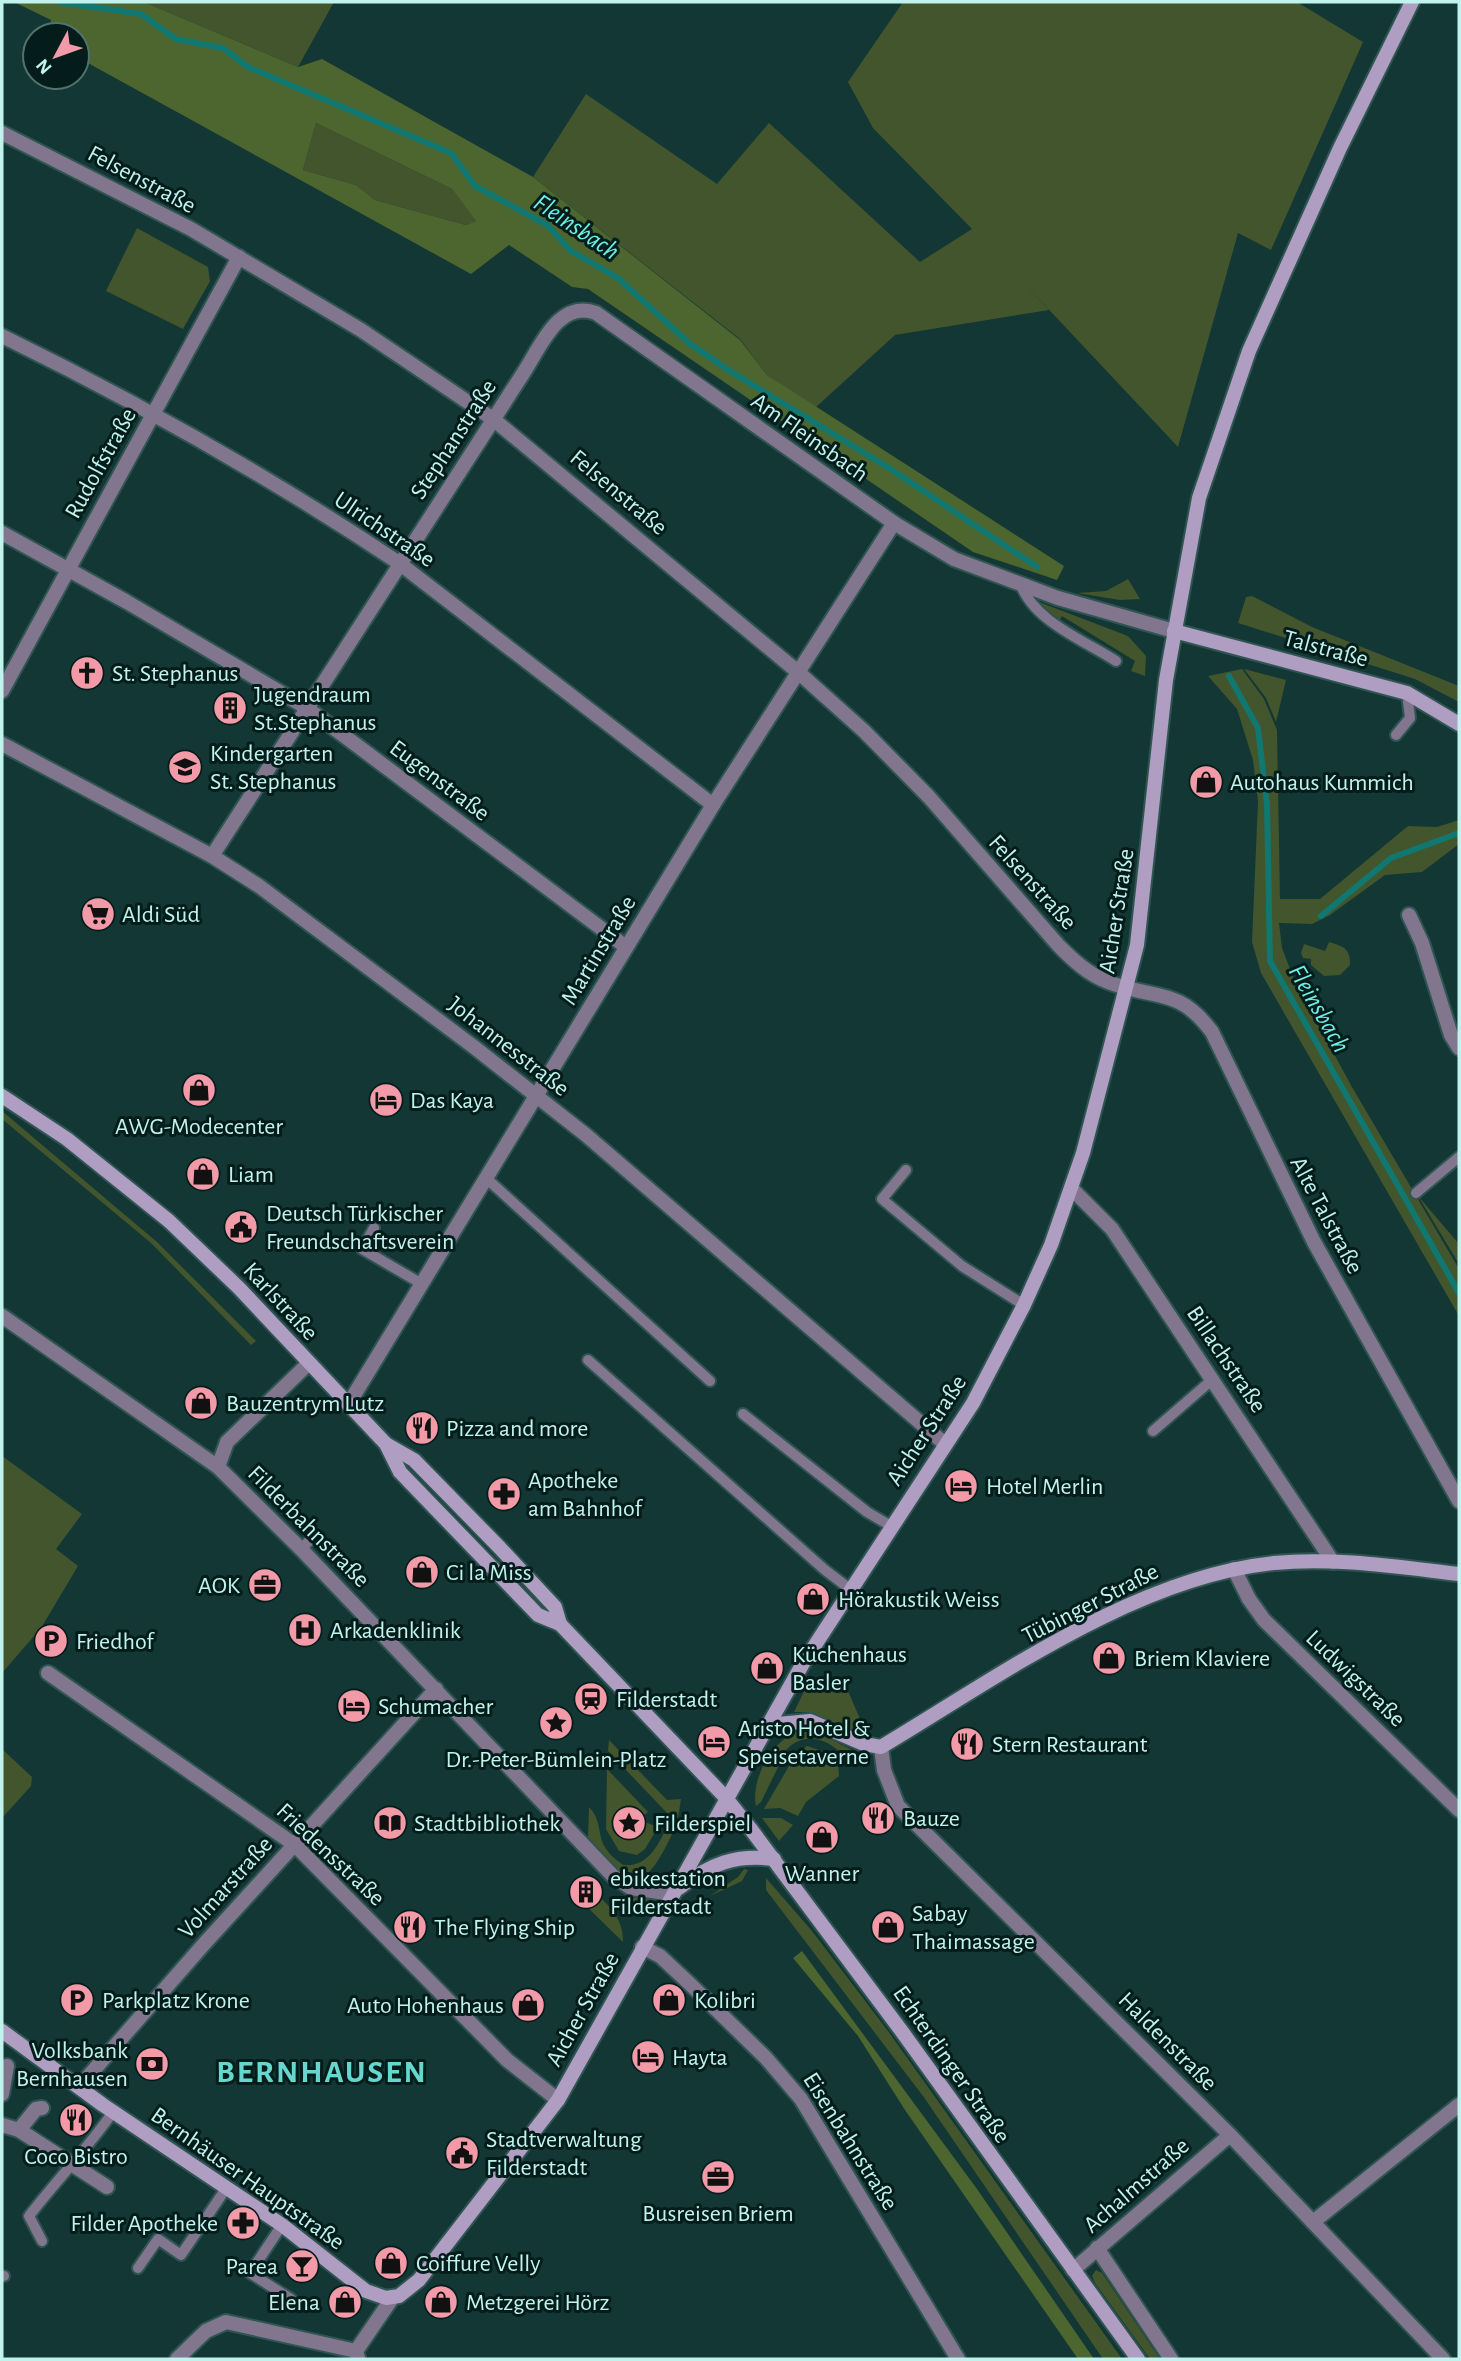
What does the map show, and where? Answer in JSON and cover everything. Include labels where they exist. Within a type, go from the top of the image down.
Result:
[{"type":"main road","name":"Aicher Straße","points":[[393,2297],[406,2293],[419,2280],[558,2100],[767,1726],[850,1589],[972,1403],[1024,1306],[1072,1189],[1127,988],[1143,899],[1174,631],[1199,498],[1249,351],[1339,148],[1412,2]]},
{"type":"main road","name":"Talstraße","points":[[1174,631],[1407,693],[1459,724]]},
{"type":"main road","name":"Karlstraße","points":[[2,1096],[67,1139],[169,1221],[239,1288],[386,1444],[414,1460],[452,1498],[555,1607],[560,1625]]},
{"type":"main road","name":"Karlstraße","points":[[386,1444],[401,1472],[434,1507],[538,1615],[560,1625],[726,1798]]},
{"type":"main road","points":[[434,1507],[432,1497],[435,1494],[452,1498]]},
{"type":"main road","points":[[485,1560],[497,1559],[500,1548]]},
{"type":"main road","name":"Tübinger Straße","points":[[881,1747],[1038,1654],[1126,1607],[1174,1586],[1234,1569],[1291,1562],[1333,1562],[1459,1574]]},
{"type":"main road","points":[[767,1726],[810,1721],[864,1744],[881,1747]]},
{"type":"main road","name":"Echterdinger Straße","points":[[726,1798],[774,1859],[1138,2359]]},
{"type":"main road","points":[[673,1894],[715,1863],[737,1857],[774,1859]]},
{"type":"main road","name":"Bernhäuser Hauptstraße","points":[[2,2031],[113,2112],[282,2225],[366,2291],[378,2297],[393,2297]]},
{"type":"street","name":"Felsenstraße","points":[[2,133],[148,206],[239,257],[361,330],[493,419],[798,672],[864,731],[929,797],[1072,958],[1096,976],[1127,988]]},
{"type":"street","name":"Rudolfstraße","points":[[2,691],[239,257]]},
{"type":"street","name":"Stephanstraße","points":[[212,856],[557,322],[572,310],[584,308]]},
{"type":"street","name":"Am Fleinsbach","points":[[584,308],[596,313],[894,523],[954,559],[1021,585],[1174,631]]},
{"type":"street","name":"Ulrichstraße","points":[[2,336],[153,415],[306,504],[399,564],[713,805]]},
{"type":"street","name":"Martinstraße","points":[[348,1405],[713,805],[894,523]]},
{"type":"street","name":"Eugenstraße","points":[[2,533],[307,708],[626,947]]},
{"type":"street","name":"Johannesstraße","points":[[2,744],[212,856],[259,886],[536,1095],[946,1444]]},
{"type":"street","points":[[1409,915],[1422,943],[1451,1035],[1459,1048]]},
{"type":"street","name":"Alte Talstraße","points":[[1127,988],[1179,1000],[1202,1018],[1212,1032],[1314,1242],[1459,1501]]},
{"type":"street","name":"Billachstraße","points":[[1072,1189],[1112,1229],[1333,1562]]},
{"type":"street","name":"Filderbahnstraße","points":[[2,1316],[218,1466],[436,1689],[613,1876],[631,1888],[673,1894]]},
{"type":"street","name":"Filderbahnstraße","points":[[218,1466],[221,1450],[227,1442],[309,1363]]},
{"type":"street","name":"Ludwigstraße","points":[[1234,1569],[1249,1599],[1264,1620],[1459,1810]]},
{"type":"street","name":"Friedensstraße","points":[[48,1673],[295,1844],[507,2060],[558,2100]]},
{"type":"street","name":"Volmarstraße","points":[[79,2087],[436,1689]]},
{"type":"street","name":"Haldenstraße","points":[[881,1747],[884,1770],[898,1806],[1230,2134],[1443,2359]]},
{"type":"street","name":"Eisenbahnstraße","points":[[642,1947],[660,1956],[766,2057],[807,2107],[958,2359]]},
{"type":"street","points":[[2,2094],[7,2066]]},
{"type":"street","points":[[1313,2221],[1459,2105]]},
{"type":"street","points":[[19,2130],[36,2109],[42,2108]]},
{"type":"street","points":[[2,2125],[19,2130],[107,2187]]},
{"type":"street","name":"Achalmstraße","points":[[1073,2270],[1230,2134]]},
{"type":"street","points":[[1097,2249],[1171,2359]]},
{"type":"street","points":[[177,2359],[206,2331],[226,2322],[357,2355],[393,2297]]},
{"type":"lane","points":[[1021,585],[1026,598],[1037,611],[1116,661]]},
{"type":"lane","points":[[1396,735],[1410,718],[1407,693]]},
{"type":"lane","points":[[1416,1194],[1459,1157]]},
{"type":"lane","points":[[906,1170],[882,1199],[962,1266],[1024,1306]]},
{"type":"lane","points":[[486,1178],[710,1381]]},
{"type":"lane","points":[[374,1228],[362,1249],[422,1284]]},
{"type":"lane","points":[[588,1360],[825,1570],[850,1589]]},
{"type":"lane","points":[[1153,1432],[1213,1379]]},
{"type":"lane","points":[[743,1414],[867,1512],[891,1526]]},
{"type":"lane","points":[[301,1549],[316,1534]]},
{"type":"lane","points":[[42,2241],[29,2216],[113,2112]]},
{"type":"lane","points":[[138,2268],[158,2239],[181,2255],[227,2187]]},
{"type":"lane","points":[[282,2225],[250,2273],[291,2299]]},
{"type":"green space","points":[[14,2],[144,2],[298,67],[322,59],[533,177],[740,340],[767,375],[1064,566],[1057,580],[973,552],[588,289],[572,287],[509,245],[471,274],[91,65],[91,21],[51,21]],"holes":[[[316,123],[452,189],[476,221],[466,225],[375,200],[356,185],[303,170]]]},
{"type":"green space","points":[[144,2],[334,2],[298,67]]},
{"type":"green space","points":[[903,2],[1297,2],[1363,42],[1271,250],[1238,233],[1178,447],[1023,282],[1049,310],[895,335],[815,408],[767,375],[740,339],[533,177],[586,94],[717,184],[769,123],[920,262],[972,229],[873,128],[848,82]]},
{"type":"green space","name":"Fleinsbach","points":[[316,123],[452,189],[477,221],[466,225],[375,200],[356,185],[303,170]]},
{"type":"green space","points":[[137,228],[208,267],[210,281],[183,329],[106,291]]},
{"type":"green space","points":[[1128,579],[1140,599],[1120,600],[1077,593],[1106,591]]},
{"type":"green space","points":[[1252,596],[1312,627],[1459,686],[1459,702],[1415,679],[1238,623],[1246,597]]},
{"type":"green space","points":[[1039,602],[1128,636],[1146,656],[1145,676],[1131,671],[1135,661],[1062,616],[1059,621],[1035,604]]},
{"type":"green space","points":[[1242,669],[1264,699],[1277,730],[1280,899],[1320,899],[1408,826],[1437,827],[1459,820],[1459,844],[1422,872],[1385,875],[1330,915],[1312,924],[1279,923],[1282,948],[1295,982],[1352,1087],[1459,1269],[1459,1316],[1261,973],[1252,942],[1258,801],[1253,760],[1237,709],[1208,676]]},
{"type":"green space","points":[[1244,669],[1286,680],[1276,722],[1266,698]]},
{"type":"green space","points":[[1329,942],[1342,947],[1349,955],[1350,965],[1340,975],[1324,976],[1311,965],[1311,959],[1303,958],[1301,953],[1304,944],[1325,951]]},
{"type":"green space","points":[[2,1111],[157,1242],[256,1341],[251,1345],[151,1243],[2,1119]]},
{"type":"green space","points":[[1418,1196],[1459,1244],[1459,1264]]},
{"type":"green space","points":[[2,1456],[82,1514],[56,1549],[78,1566],[41,1628],[2,1673]]},
{"type":"green space","points":[[811,1677],[848,1691],[864,1728],[862,1737],[809,1712],[794,1712]]},
{"type":"green space","points":[[803,1730],[820,1734],[854,1751],[842,1754],[822,1741],[801,1740],[787,1749],[761,1802],[756,1806],[757,1783],[767,1759],[783,1740]]},
{"type":"green space","points":[[609,1740],[667,1800],[681,1799],[678,1818],[667,1813],[608,1751]]},
{"type":"green space","points":[[807,1746],[829,1753],[838,1762],[839,1776],[806,1802],[798,1816],[780,1808],[764,1809],[796,1754]]},
{"type":"green space","points":[[2,1749],[32,1777],[31,1786],[2,1818]]},
{"type":"green space","points":[[607,1769],[648,1812],[644,1815],[645,1822],[658,1827],[645,1849],[637,1855],[619,1851],[606,1829]]},
{"type":"green space","points":[[589,1807],[598,1822],[606,1849],[623,1865],[644,1860],[654,1850],[665,1831],[672,1834],[652,1869],[643,1877],[634,1878],[624,1874],[588,1837]]},
{"type":"green space","points":[[762,1818],[781,1818],[793,1825],[779,1841]]},
{"type":"green space","points":[[744,1869],[748,1870],[742,1881],[710,1896],[738,1877]]},
{"type":"green space","points":[[766,1878],[812,1931],[888,2031],[1122,2359],[1103,2359],[923,2096],[766,1890]]},
{"type":"green space","points":[[596,1893],[612,1909],[619,1921],[623,1942],[585,1905]]},
{"type":"green space","points":[[623,1898],[652,1898],[642,1917]]},
{"type":"green space","points":[[802,1951],[977,2189],[1094,2359],[1078,2359],[905,2110],[858,2036],[793,1958]]},
{"type":"green space","points":[[1096,2270],[1102,2273],[1160,2359],[1150,2359],[1095,2283],[1092,2276]]},
{"type":"waterway","name":"Fleinsbach","points":[[59,2],[141,14],[176,39],[223,48],[248,67],[451,153],[475,186],[547,225],[571,251],[618,278],[689,343],[889,468],[1037,567]]},
{"type":"waterway","name":"Fleinsbach","points":[[1229,676],[1258,728],[1267,805],[1270,961],[1459,1293]]},
{"type":"waterway","points":[[1321,916],[1391,858],[1459,833]]},
{"type":"place","name":"St. Stephanus","points":[[87,673]]},
{"type":"place","name":"Jugendraum St.Stephanus","points":[[230,708]]},
{"type":"place","name":"Kindergarten St. Stephanus","points":[[185,767]]},
{"type":"place","name":"Autohaus Kummich","points":[[1206,782]]},
{"type":"place","name":"Aldi Süd","points":[[98,914]]},
{"type":"place","name":"AWG-Modecenter","points":[[199,1090]]},
{"type":"place","name":"Das Kaya","points":[[386,1100]]},
{"type":"place","name":"Liam","points":[[203,1174]]},
{"type":"place","name":"Deutsch Türkischer Freundschaftsverein","points":[[241,1227]]},
{"type":"place","name":"Bauzentrym Lutz","points":[[201,1403]]},
{"type":"place","name":"Pizza and more","points":[[422,1428]]},
{"type":"place","name":"Hotel Merlin","points":[[961,1486]]},
{"type":"place","name":"Apotheke am Bahnhof","points":[[504,1494]]},
{"type":"place","name":"Ci la Miss","points":[[422,1572]]},
{"type":"place","name":"AOK","points":[[265,1585]]},
{"type":"place","name":"Hörakustik Weiss","points":[[813,1599]]},
{"type":"place","name":"Arkadenklinik","points":[[305,1630]]},
{"type":"place","name":"Friedhof","points":[[51,1641]]},
{"type":"place","name":"Briem Klaviere","points":[[1109,1658]]},
{"type":"place","name":"Küchenhaus Basler","points":[[767,1668]]},
{"type":"place","name":"Filderstadt","points":[[591,1699]]},
{"type":"place","name":"Schumacher","points":[[354,1706]]},
{"type":"place","name":"Dr.-Peter-Bümlein-Platz","points":[[556,1723]]},
{"type":"place","name":"Aristo Hotel & Speisetaverne","points":[[714,1742]]},
{"type":"place","name":"Stern Restaurant","points":[[967,1744]]},
{"type":"place","name":"Bauze","points":[[878,1818]]},
{"type":"place","name":"Stadtbibliothek","points":[[390,1823]]},
{"type":"place","name":"Filderspiel","points":[[629,1823]]},
{"type":"place","name":"Wanner","points":[[822,1837]]},
{"type":"place","name":"ebikestation Filderstadt","points":[[586,1892]]},
{"type":"place","name":"The Flying Ship","points":[[410,1927]]},
{"type":"place","name":"Sabay Thaimassage","points":[[888,1927]]},
{"type":"place","name":"Parkplatz Krone","points":[[77,2000]]},
{"type":"place","name":"Kolibri","points":[[669,2000]]},
{"type":"place","name":"Auto Hohenhaus","points":[[528,2005]]},
{"type":"place","name":"Hayta","points":[[648,2057]]},
{"type":"place","name":"Volksbank Bernhausen","points":[[152,2064]]},
{"type":"place","name":"Coco Bistro","points":[[76,2120]]},
{"type":"place","name":"Stadtverwaltung Filderstadt","points":[[462,2153]]},
{"type":"place","name":"Busreisen Briem","points":[[718,2177]]},
{"type":"place","name":"Filder Apotheke","points":[[243,2223]]},
{"type":"place","name":"Coiffure Velly","points":[[391,2263]]},
{"type":"place","name":"Parea","points":[[302,2266]]},
{"type":"place","name":"Elena","points":[[345,2302]]},
{"type":"place","name":"Metzgerei Hörz","points":[[441,2302]]},
{"type":"district","name":"BERNHAUSEN","points":[[322,2071]]}]
